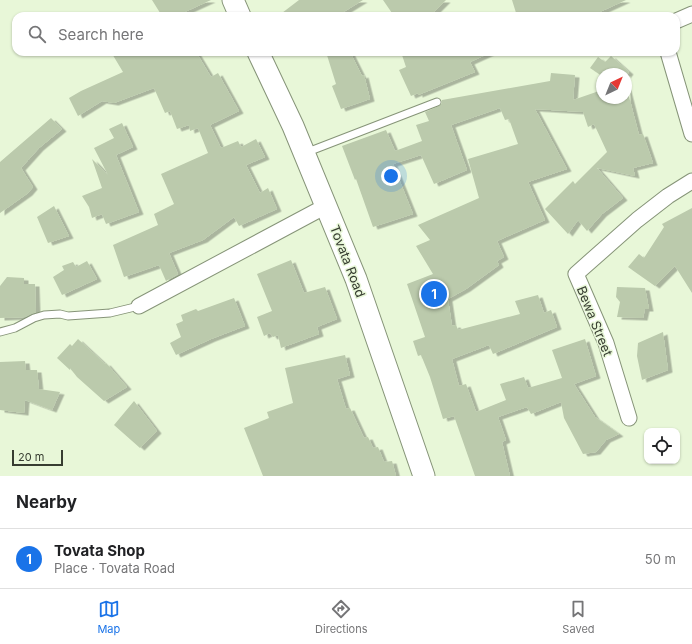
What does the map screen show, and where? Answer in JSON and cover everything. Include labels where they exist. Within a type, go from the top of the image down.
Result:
[{"type":"street","points":[[233,0],[238,12]]},
{"type":"street","points":[[680,20],[692,14]]},
{"type":"street","name":"Tovata Road","points":[[260,56],[293,126],[356,279],[424,476]]},
{"type":"street","points":[[669,56],[692,134]]},
{"type":"street","name":"Bewa Street","points":[[630,418],[606,343],[576,274],[637,220],[668,196],[692,181]]},
{"type":"street","points":[[139,306],[326,206]]},
{"type":"lane","points":[[304,154],[437,102]]},
{"type":"lane","points":[[0,332],[15,328],[34,318],[44,315],[60,314],[68,316],[110,313],[139,306]]},
{"type":"building","points":[[152,0],[211,0],[185,12],[160,12]]},
{"type":"building","points":[[299,0],[363,0],[344,12],[283,12]]},
{"type":"building","points":[[383,0],[446,0],[434,12],[391,12]]},
{"type":"building","points":[[512,0],[626,0],[600,12],[516,12]]},
{"type":"building","points":[[113,56],[198,56],[211,77],[218,73],[239,111],[210,125],[221,148],[238,141],[241,147],[256,139],[265,157],[246,165],[260,193],[268,188],[277,209],[239,226],[234,217],[203,240],[169,253],[178,274],[166,281],[159,265],[124,277],[113,245],[158,225],[154,214],[174,204],[161,174],[208,153],[198,128],[190,131],[189,125],[177,129],[170,111],[165,113],[154,88],[114,103],[102,101],[78,116],[69,98],[123,72]]},
{"type":"building","points":[[327,56],[352,56],[362,76],[364,75],[370,99],[341,109],[332,86],[336,84]]},
{"type":"building","points":[[402,56],[483,56],[470,62],[475,72],[418,95],[418,93],[411,96],[399,70],[406,67]]},
{"type":"building","points":[[611,56],[624,68],[596,68],[596,72],[590,68],[598,57],[605,62]]},
{"type":"building","points":[[551,73],[575,75],[573,100],[596,92],[596,104],[631,104],[639,135],[643,134],[653,163],[633,168],[635,176],[597,168],[623,198],[602,214],[587,231],[578,220],[568,234],[545,209],[573,181],[575,184],[607,152],[594,124],[588,127],[583,112],[535,109],[567,169],[528,182],[545,220],[497,241],[504,257],[497,261],[499,265],[466,289],[448,299],[452,326],[456,325],[458,330],[520,314],[515,301],[538,295],[544,313],[551,310],[557,327],[493,354],[489,345],[452,359],[459,386],[466,384],[476,412],[506,400],[500,384],[524,377],[528,388],[562,378],[552,350],[585,339],[596,376],[574,384],[595,417],[619,434],[606,440],[596,452],[583,454],[564,418],[561,402],[531,414],[527,407],[498,417],[506,440],[502,442],[510,476],[475,476],[454,416],[443,419],[430,377],[421,355],[418,356],[413,341],[425,337],[407,284],[433,274],[416,246],[430,240],[418,225],[479,198],[468,159],[518,144],[509,119],[505,120],[500,108],[451,125],[467,170],[434,184],[421,155],[393,164],[413,214],[373,227],[356,179],[355,180],[342,146],[386,130],[395,151],[422,141],[416,125],[429,121],[425,112],[439,106],[442,103],[442,100],[550,81]]},
{"type":"building","points":[[51,118],[62,129],[39,148],[21,168],[33,187],[28,193],[0,213],[0,162]]},
{"type":"building","points":[[122,123],[133,147],[116,155],[139,212],[106,224],[102,214],[92,218],[89,207],[82,196],[102,188],[92,159],[108,175],[94,148],[114,138],[109,129]]},
{"type":"building","points":[[54,206],[69,236],[48,243],[37,217]]},
{"type":"building","points":[[692,208],[692,293],[675,266],[655,286],[628,267],[639,254],[644,258],[664,227],[662,224]]},
{"type":"building","points":[[291,260],[304,293],[325,287],[337,319],[317,327],[319,334],[281,348],[278,335],[273,337],[270,333],[264,336],[257,317],[272,311],[257,274]]},
{"type":"building","points":[[87,261],[97,279],[62,295],[53,277],[64,270],[62,266],[73,262],[76,267]]},
{"type":"building","points":[[7,277],[24,278],[24,284],[35,284],[36,312],[25,317],[0,318],[0,286]]},
{"type":"building","points":[[617,287],[645,288],[649,309],[645,309],[643,318],[617,317],[620,302],[616,297]]},
{"type":"building","points":[[234,298],[245,326],[176,355],[170,343],[181,337],[176,324],[183,321],[181,315],[196,309],[198,311]]},
{"type":"building","points":[[663,332],[668,370],[642,380],[637,356],[638,343]]},
{"type":"building","points":[[78,339],[105,364],[106,363],[127,387],[104,401],[77,377],[70,368],[70,370],[57,358],[70,344],[72,346]]},
{"type":"building","points":[[345,355],[350,375],[337,379],[346,409],[350,408],[364,438],[368,437],[373,448],[378,447],[384,462],[392,461],[396,476],[263,476],[244,428],[269,418],[267,412],[293,403],[285,368]]},
{"type":"building","points":[[25,361],[26,370],[37,370],[39,389],[60,392],[52,410],[25,400],[24,413],[0,410],[0,362]]},
{"type":"building","points":[[134,401],[157,431],[140,448],[114,425]]},
{"type":"place","name":"Tovata Shop","points":[[434,294]]}]
